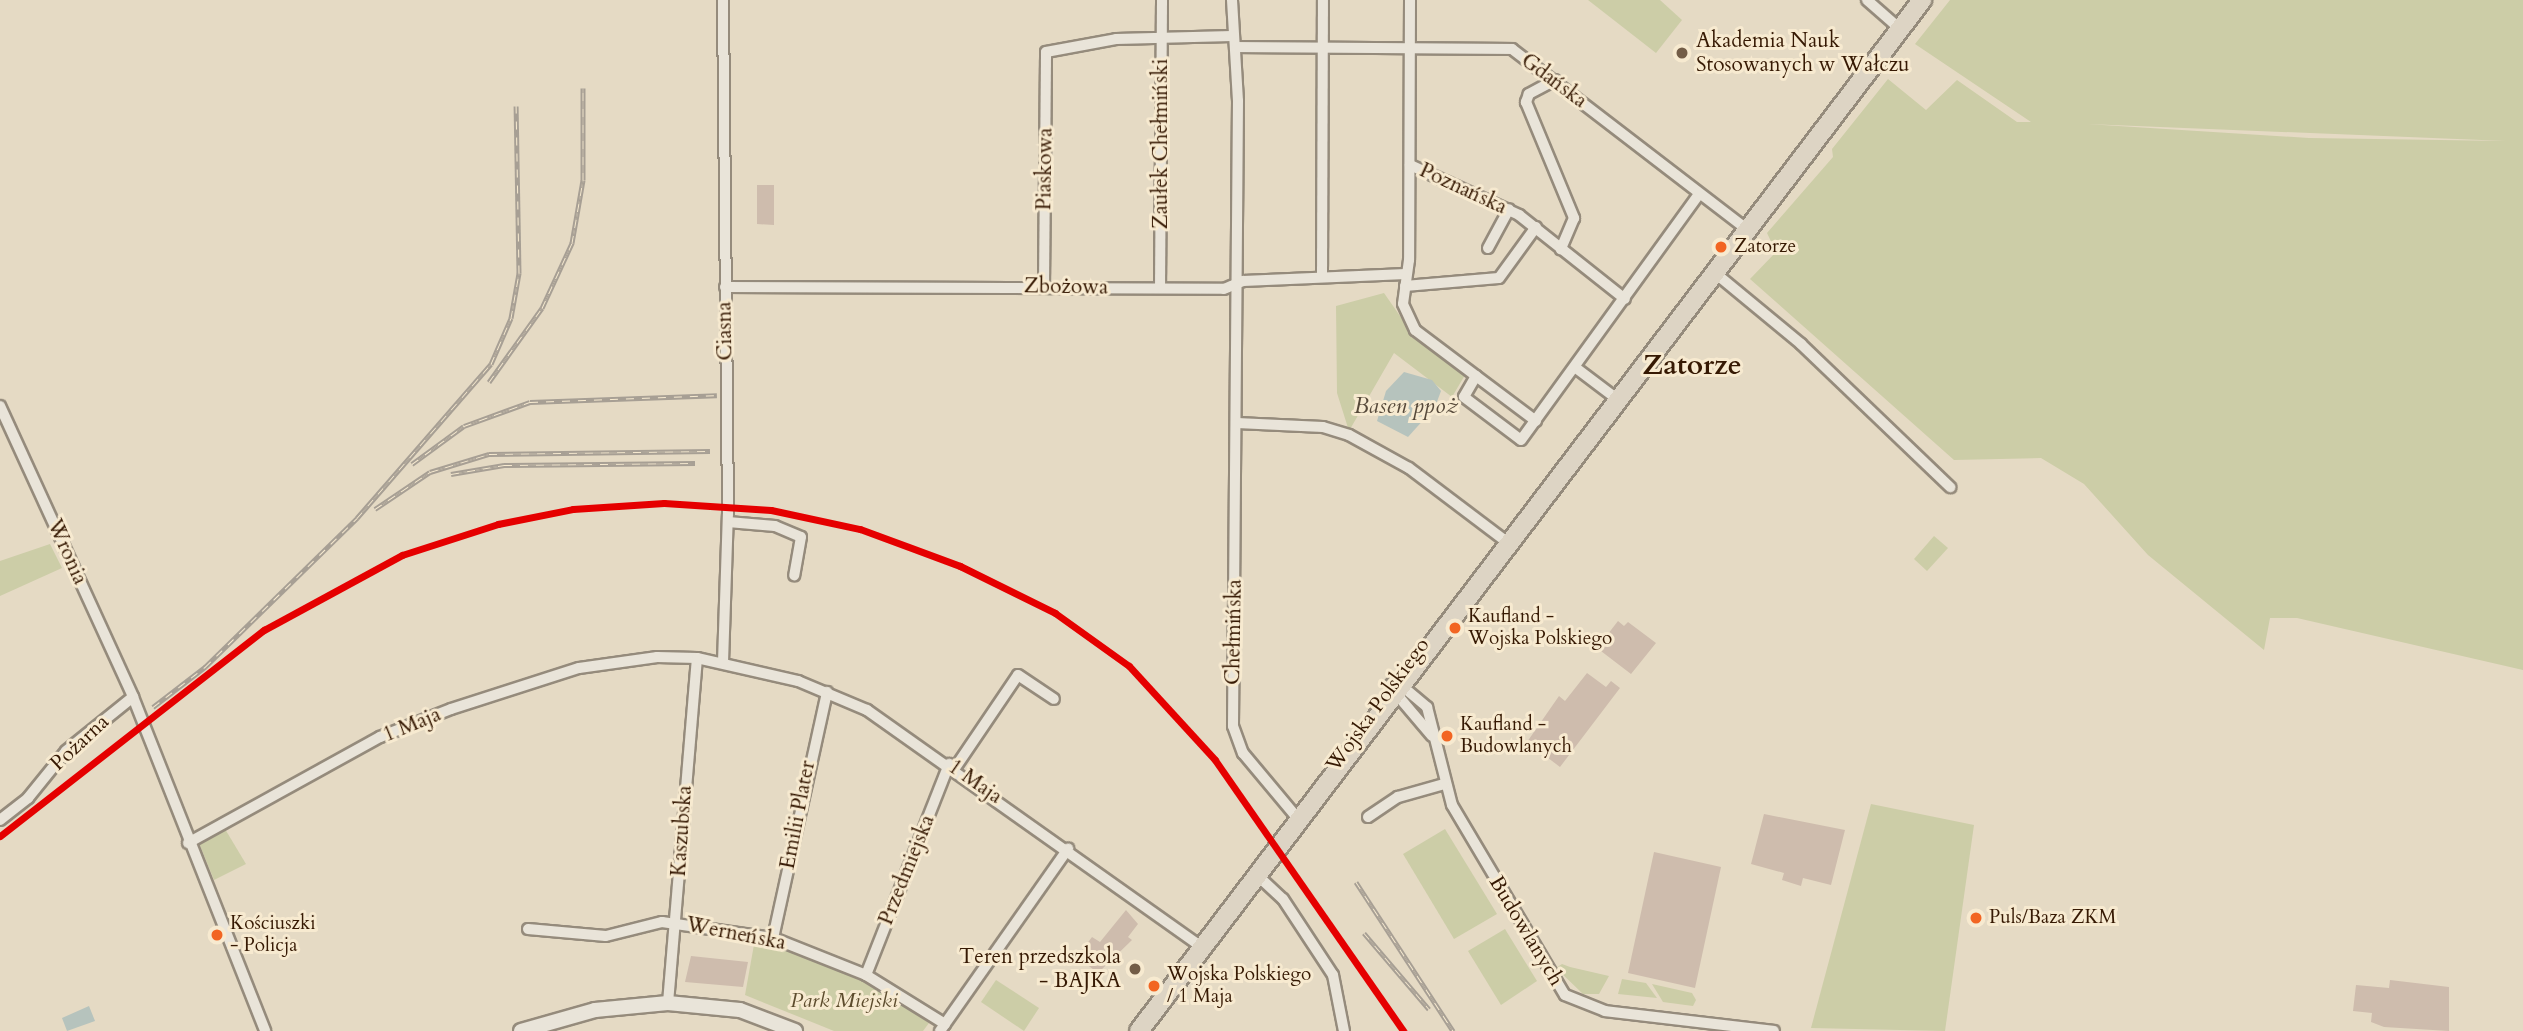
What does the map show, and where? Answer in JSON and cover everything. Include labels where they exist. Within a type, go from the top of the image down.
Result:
[{"type":"main road","name":"Wojska Polskiego","points":[[1139,1031],[1376,719],[1446,613],[1482,577],[1617,399],[1668,341],[1684,311],[1922,0]]},
{"type":"main road","name":"Wojska Polskiego","points":[[1304,813],[1396,688]]},
{"type":"street","name":"Ciasna","points":[[723,0],[728,522],[723,662]]},
{"type":"street","name":"Zaułek Chełmiński","points":[[1160,288],[1162,0]]},
{"type":"street","points":[[1231,0],[1235,41],[1236,285]]},
{"type":"street","points":[[1322,277],[1323,0]]},
{"type":"street","points":[[1410,0],[1410,164]]},
{"type":"street","points":[[1867,0],[1900,29]]},
{"type":"street","name":"Gdańska","points":[[1046,52],[1162,36],[1323,48],[1512,50],[1555,80],[1746,229]]},
{"type":"street","name":"Piaskowa","points":[[1044,286],[1046,52]]},
{"type":"street","points":[[1555,80],[1529,94],[1526,102],[1574,218],[1561,249]]},
{"type":"street","name":"Poznańska","points":[[1536,421],[1415,330],[1403,304],[1410,164],[1509,209],[1536,227],[1625,299]]},
{"type":"street","points":[[1476,376],[1464,397],[1521,440],[1576,368],[1699,194]]},
{"type":"street","points":[[1488,248],[1509,209]]},
{"type":"street","points":[[1405,286],[1499,278],[1536,227]]},
{"type":"street","points":[[1714,272],[1801,344],[1950,487]]},
{"type":"street","name":"Zbożowa","points":[[724,287],[1160,288],[1406,274]]},
{"type":"street","name":"Chełmińska","points":[[1236,285],[1233,726],[1244,753],[1304,813]]},
{"type":"street","points":[[1576,368],[1617,399]]},
{"type":"street","name":"Wronia","points":[[0,406],[133,697],[188,843],[265,1031]]},
{"type":"street","points":[[1237,423],[1323,427],[1358,439],[1409,468],[1508,543]]},
{"type":"street","points":[[728,522],[775,526],[801,537],[794,575]]},
{"type":"street","name":"1 Maja","points":[[188,843],[380,737],[451,709],[579,668],[697,658],[723,662],[827,692],[867,710],[952,766],[1203,948]]},
{"type":"street","name":"Kaszubska","points":[[668,1003],[697,658]]},
{"type":"street","name":"Przedmiejska","points":[[866,975],[952,766],[1018,675],[1054,699]]},
{"type":"street","name":"Budowlanych","points":[[1396,688],[1409,708],[1425,721],[1437,748]]},
{"type":"street","name":"Budowlanych","points":[[1396,688],[1427,707],[1444,784],[1565,995],[1605,1011],[1774,1031]]},
{"type":"street","name":"Emilii Plater","points":[[774,938],[827,692]]},
{"type":"street","name":"Pożarna","points":[[0,820],[28,798],[66,751],[133,697]]},
{"type":"street","points":[[1376,719],[1409,708]]},
{"type":"street","points":[[1368,817],[1398,797],[1444,784]]},
{"type":"street","points":[[942,1027],[1068,849]]},
{"type":"street","points":[[1257,875],[1283,899],[1333,975],[1344,1031]]},
{"type":"street","points":[[528,929],[606,936],[675,922]]},
{"type":"street","name":"Werneńska","points":[[675,922],[774,938],[866,975],[942,1027]]},
{"type":"street","points":[[521,1031],[595,1010],[668,1003],[740,1010],[795,1031]]},
{"type":"green space","points":[[1588,0],[1660,0],[1682,20],[1656,53]]},
{"type":"green space","points":[[1950,0],[2523,0],[2523,670],[2297,618],[2270,618],[2264,650],[2148,555],[2084,484],[2041,458],[1954,460],[1750,279],[1776,252],[1767,233],[1833,157],[1832,149],[1888,79],[1926,110],[1957,80],[2017,122],[2031,122],[1915,44]],"holes":[[[2087,124],[2506,141],[2309,138]]]},
{"type":"green space","points":[[1384,293],[1414,336],[1465,375],[1452,397],[1394,353],[1349,431],[1337,393],[1336,306]]},
{"type":"green space","points":[[1934,536],[1948,548],[1927,571],[1914,559]]},
{"type":"green space","points":[[50,544],[62,568],[0,596],[0,561]]},
{"type":"green space","points":[[1871,804],[1974,825],[1945,1031],[1811,1028]]},
{"type":"green space","points":[[225,829],[246,864],[214,880],[199,843]]},
{"type":"green space","points":[[1445,829],[1497,914],[1454,939],[1403,854]]},
{"type":"green space","points":[[1505,929],[1537,981],[1501,1005],[1468,951]]},
{"type":"green space","name":"Park Miejski","points":[[755,939],[857,974],[929,1023],[923,1031],[834,1031],[745,995]]},
{"type":"green space","points":[[1562,964],[1609,976],[1599,994],[1583,994],[1556,968]]},
{"type":"green space","points":[[1622,979],[1646,983],[1657,998],[1618,994]]},
{"type":"green space","points":[[996,980],[1039,1008],[1024,1031],[981,1002]]},
{"type":"green space","points":[[1652,984],[1692,993],[1696,1000],[1693,1006],[1663,1002]]},
{"type":"water","name":"Basen ppoż","points":[[1404,372],[1432,380],[1441,391],[1435,407],[1408,437],[1377,421],[1386,391]]},
{"type":"water","points":[[89,1006],[95,1021],[67,1031],[62,1018]]},
{"type":"building","points":[[757,185],[774,185],[774,225],[757,224]]},
{"type":"building","points":[[1618,621],[1624,626],[1628,622],[1656,643],[1631,674],[1597,648]]},
{"type":"building","points":[[1587,673],[1606,687],[1611,681],[1620,688],[1560,767],[1527,742],[1559,696],[1565,701]]},
{"type":"building","points":[[1764,814],[1845,830],[1831,885],[1803,878],[1801,886],[1782,880],[1784,873],[1751,864]]},
{"type":"building","points":[[1654,852],[1721,867],[1695,988],[1628,973]]},
{"type":"building","points":[[1126,910],[1138,924],[1128,937],[1132,940],[1098,973],[1077,957],[1092,937],[1100,942]]},
{"type":"building","points":[[691,956],[748,962],[743,987],[685,982]]},
{"type":"building","points":[[2390,980],[2449,987],[2449,1031],[2384,1027],[2371,1022],[2372,1013],[2353,1011],[2356,985],[2389,988]]},
{"type":"railway","points":[[489,382],[542,308],[572,243],[583,180],[583,88]]},
{"type":"railway","points":[[153,707],[205,667],[357,518],[491,364],[511,318],[519,273],[516,106]]},
{"type":"railway","points":[[412,464],[464,426],[530,402],[717,395]]},
{"type":"railway","points":[[375,509],[430,472],[489,454],[710,451]]},
{"type":"railway","points":[[451,474],[504,465],[695,463]]},
{"type":"railway","points":[[1356,882],[1453,1031]]},
{"type":"railway","points":[[1364,933],[1429,1009]]},
{"type":"transit line","points":[[0,836],[264,630],[402,555],[498,524],[573,509],[664,503],[771,510],[860,529],[960,566],[1055,613],[1129,666],[1215,760],[1403,1031]]},
{"type":"place","name":"Akademia Nauk Stosowanych w Wałczu","points":[[1682,53]]},
{"type":"place","name":"Zatorze","points":[[1721,247]]},
{"type":"place","name":"Kaufland - Wojska Polskiego","points":[[1455,628]]},
{"type":"place","name":"Kaufland - Budowlanych","points":[[1447,736]]},
{"type":"place","name":"Puls/Baza ZKM","points":[[1976,918]]},
{"type":"place","name":"Kościuszki - Policja","points":[[217,935]]},
{"type":"place","name":"Teren przedszkola - BAJKA","points":[[1135,969]]},
{"type":"place","name":"Wojska Polskiego / 1 Maja","points":[[1154,986]]},
{"type":"district","name":"Zatorze","points":[[1692,365]]}]
